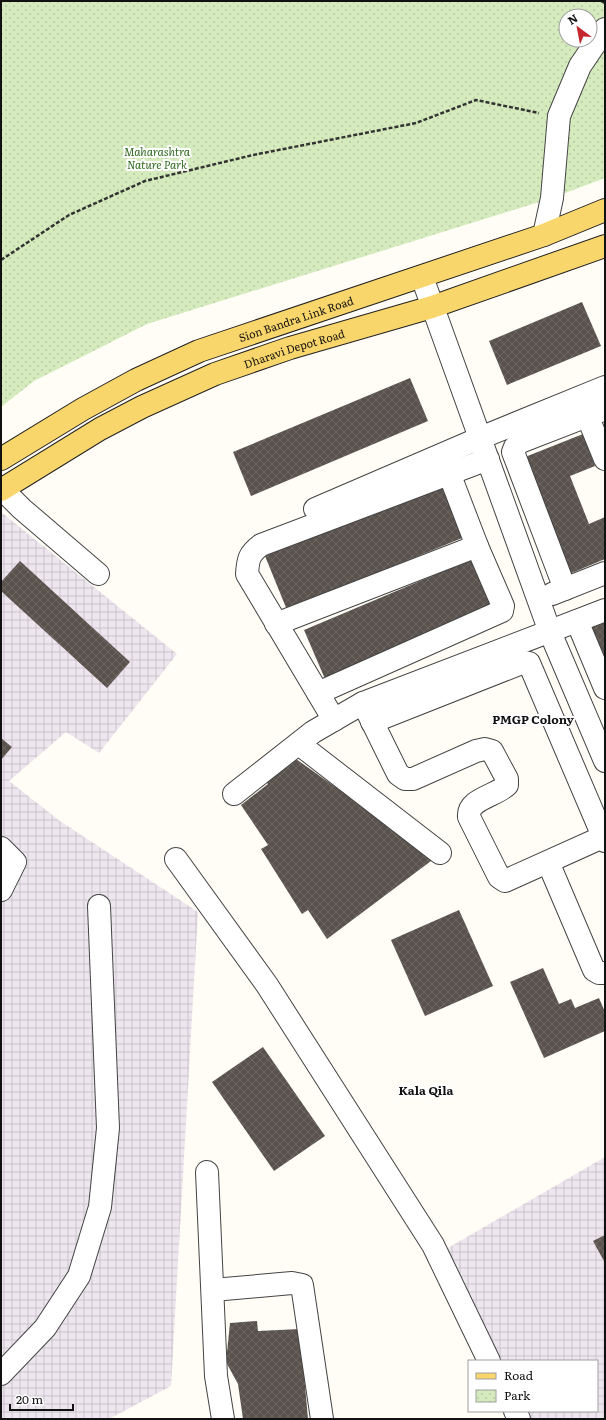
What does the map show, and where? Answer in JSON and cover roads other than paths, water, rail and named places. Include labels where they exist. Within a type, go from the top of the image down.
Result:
[{"type":"main road","name":"Sion Bandra Link Road","points":[[1,459],[83,409],[136,380],[199,351],[544,236],[605,210]]},
{"type":"main road","name":"Dharavi Depot Road","points":[[2,490],[100,429],[142,407],[214,374],[290,348],[432,307],[605,246]]},
{"type":"street","points":[[544,236],[552,198],[559,116],[580,66],[605,29]]},
{"type":"street","points":[[422,277],[550,632],[605,761]]},
{"type":"street","points":[[565,589],[513,452],[515,447],[520,442],[590,408],[605,387]]},
{"type":"street","points":[[264,531],[480,438],[590,408]]},
{"type":"street","points":[[590,408],[605,459]]},
{"type":"street","points":[[334,720],[247,574],[247,560],[261,545],[488,459]]},
{"type":"street","points":[[318,692],[502,611],[503,606],[449,473]]},
{"type":"street","points":[[2,490],[22,510],[98,574]]},
{"type":"street","points":[[276,624],[478,546]]},
{"type":"street","points":[[539,600],[605,573]]},
{"type":"street","points":[[368,713],[550,632],[605,610]]},
{"type":"street","points":[[577,621],[605,688]]},
{"type":"street","points":[[234,794],[313,732],[334,720],[368,713],[524,662],[529,663],[604,838],[505,881],[499,877],[469,817],[468,811],[472,805],[503,790],[507,785],[507,779],[492,751],[485,749],[476,751],[413,779],[405,779],[398,774],[368,713]]},
{"type":"street","points":[[299,744],[440,853]]},
{"type":"street","points":[[1,848],[16,862],[1,890]]},
{"type":"street","points":[[176,859],[267,985],[433,1245],[489,1360]]},
{"type":"street","points":[[548,862],[594,970],[599,973],[605,973]]},
{"type":"street","points":[[1,1374],[45,1328],[79,1276],[100,1207],[108,1128],[99,906]]},
{"type":"street","points":[[207,1172],[216,1376],[223,1419]]},
{"type":"street","points":[[213,1290],[292,1283],[302,1285],[322,1419]]},
{"type":"district","name":"PMGP Colony","points":[[533,719]]},
{"type":"district","name":"Kala Qila","points":[[426,1090]]},
{"type":"park label","name":"Maharashtra Nature Park","points":[[157,157]]}]
